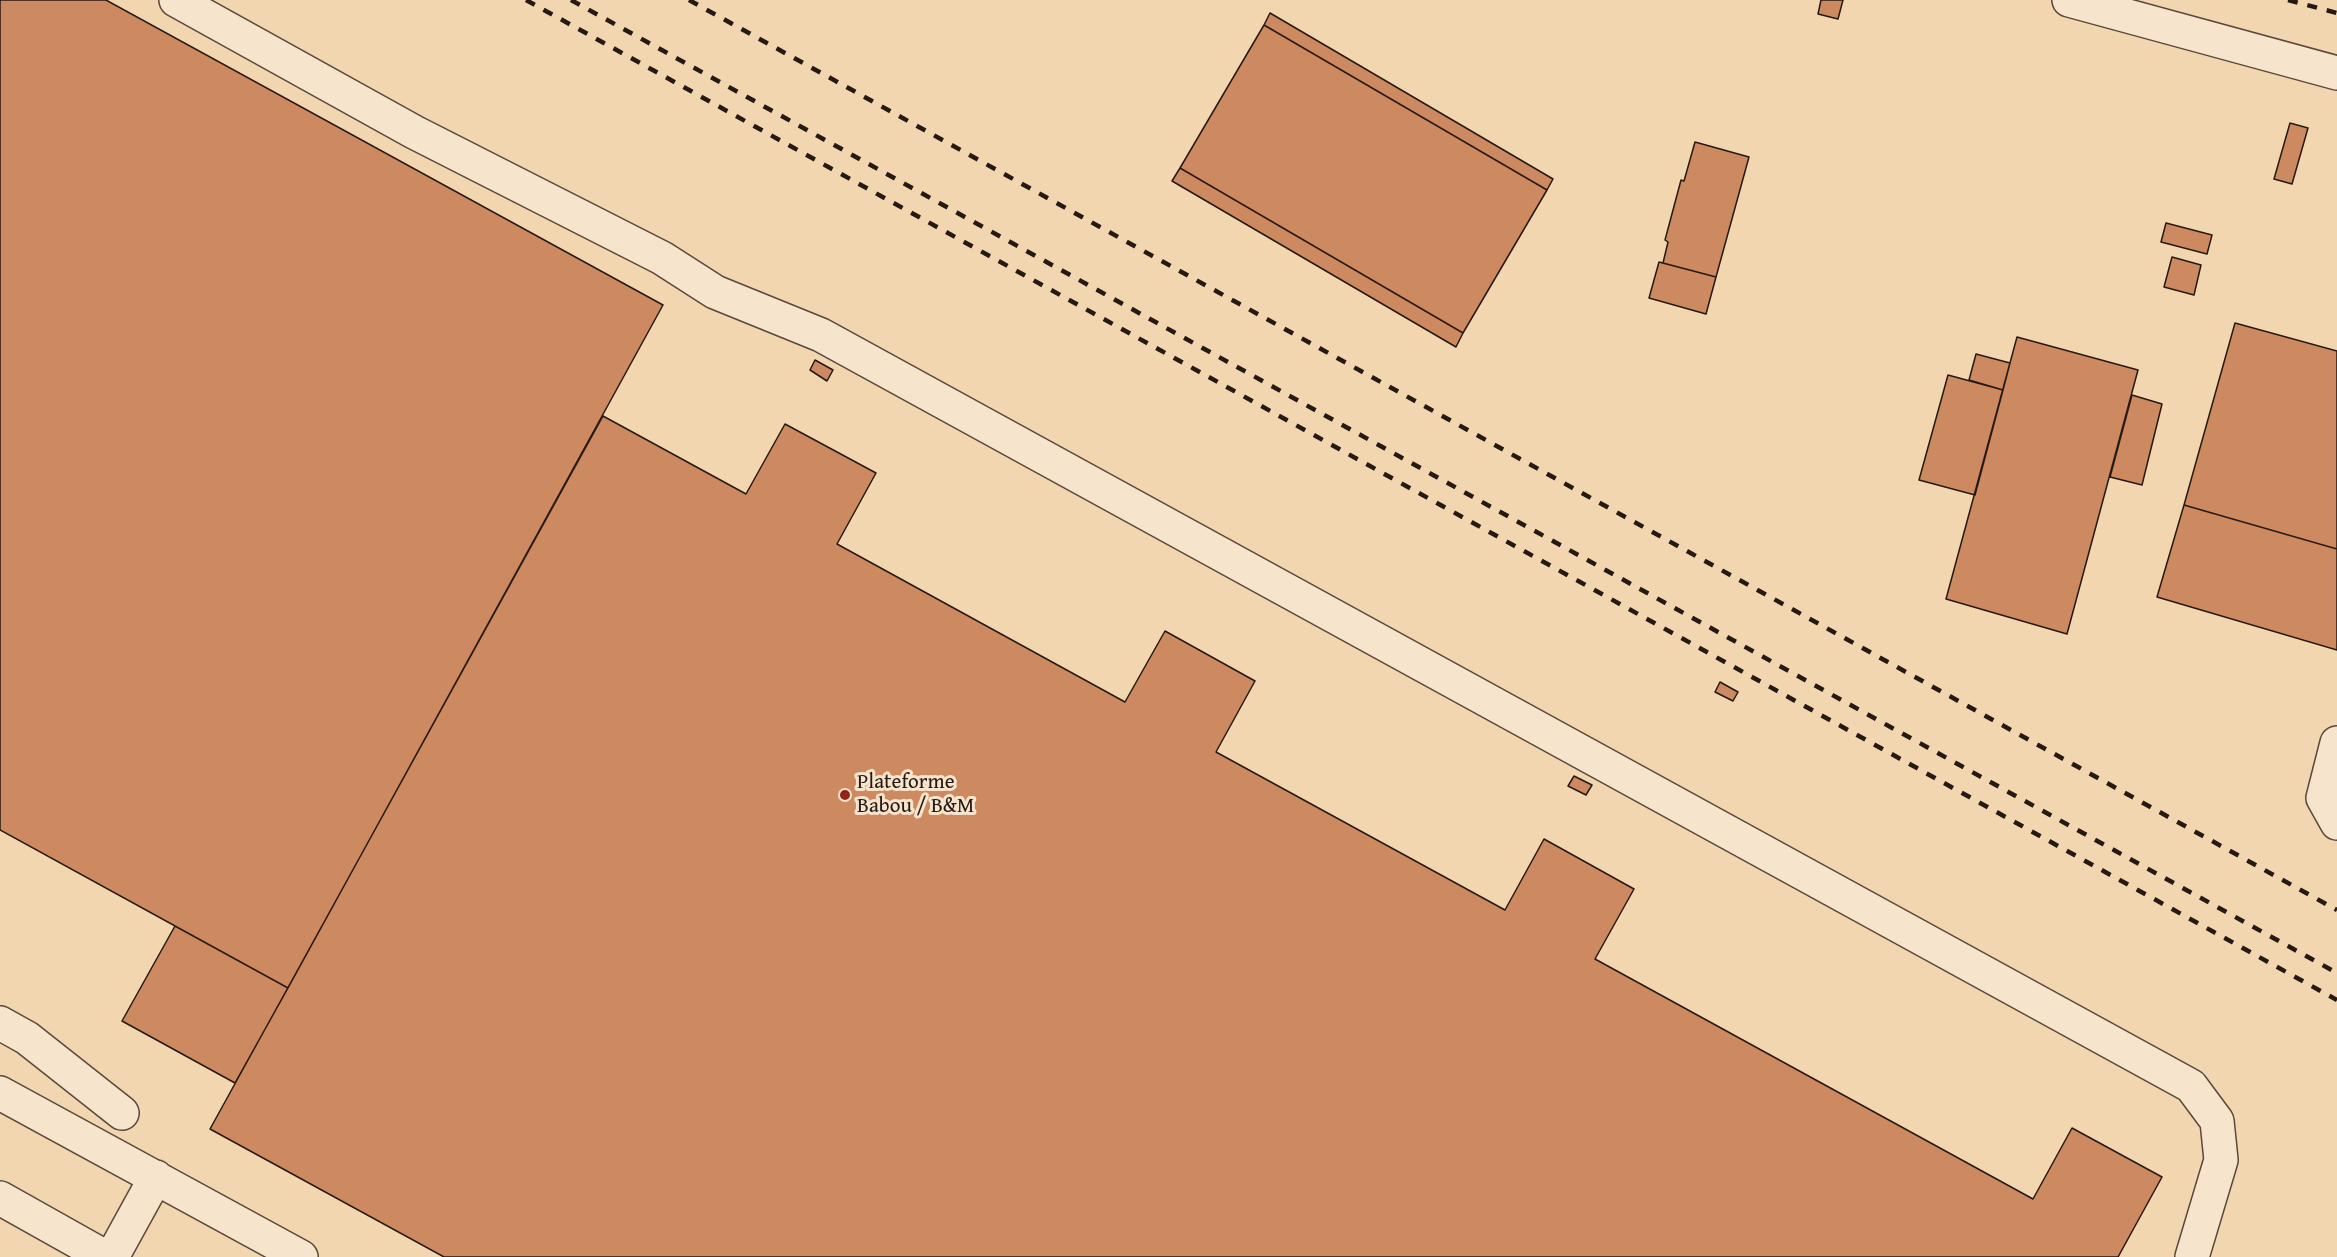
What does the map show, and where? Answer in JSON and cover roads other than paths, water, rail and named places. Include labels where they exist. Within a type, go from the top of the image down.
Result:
[{"type":"street","points":[[176,0],[414,132],[662,258],[715,292],[821,335],[2191,1086],[2217,1121],[2221,1160],[2192,1257]]},
{"type":"street","points":[[2068,0],[2337,73]]},
{"type":"street","points":[[2337,743],[2324,798],[2337,823]]},
{"type":"street","points":[[0,1023],[27,1038],[122,1113]]},
{"type":"street","points":[[0,1093],[301,1257]]},
{"type":"street","points":[[112,1257],[156,1177]]},
{"type":"street","points":[[0,1198],[105,1257]]},
{"type":"railway","points":[[526,0],[2337,1000]]},
{"type":"railway","points":[[571,0],[2337,973]]},
{"type":"railway","points":[[689,0],[2337,910]]},
{"type":"railway","points":[[2288,0],[2337,13]]},
{"type":"place","name":"Plateforme Babou / B&M","points":[[845,795]]}]
